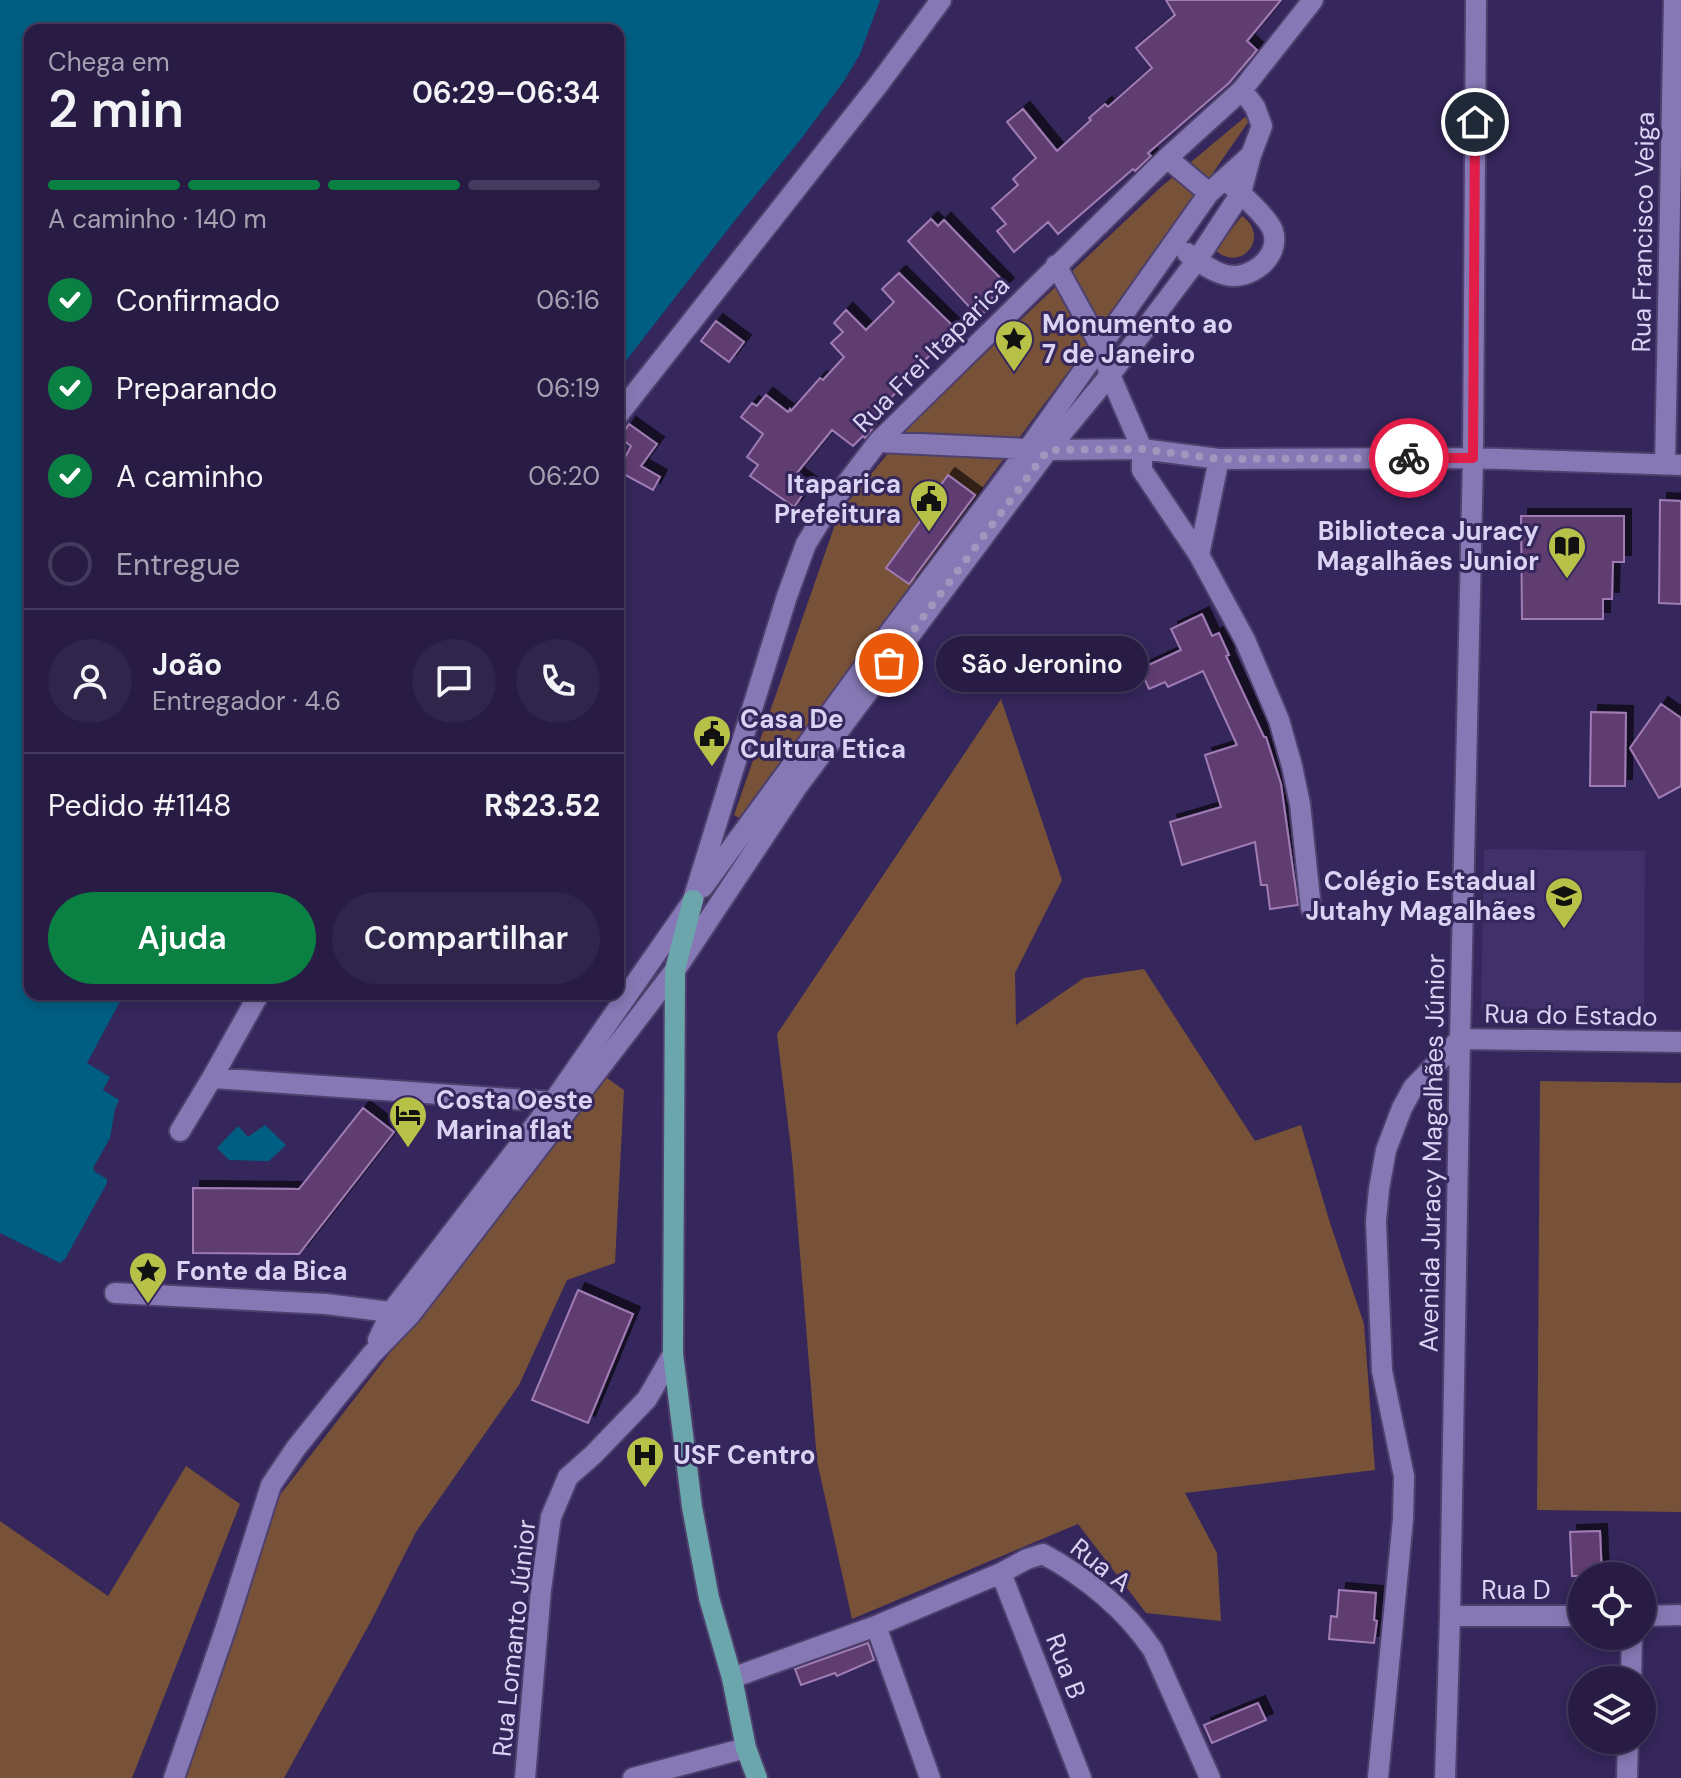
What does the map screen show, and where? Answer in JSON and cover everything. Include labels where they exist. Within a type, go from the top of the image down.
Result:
[{"type":"main road","points":[[693,900],[675,970],[673,1354],[692,1507],[709,1598],[732,1678],[746,1748],[757,1778]]},
{"type":"street","points":[[624,407],[878,85],[941,0]]},
{"type":"street","name":"Rua Frei Itaparica","points":[[693,900],[787,596],[803,552],[830,505],[878,442],[1056,265],[1242,90],[1313,0]]},
{"type":"street","name":"Avenida Juracy Magalhães Júnior","points":[[1445,1778],[1473,458],[1476,0]]},
{"type":"street","name":"Rua Francisco Veiga","points":[[1673,465],[1674,0]]},
{"type":"street","points":[[1038,449],[1110,375],[1197,260],[1241,193],[1262,126],[1255,107],[1242,90]]},
{"type":"street","points":[[562,1103],[693,900],[792,781],[1038,449],[1101,347],[1216,186],[1251,155]]},
{"type":"street","points":[[1167,158],[1216,186],[1241,193],[1271,227],[1274,241],[1269,256],[1259,268],[1235,276],[1226,275],[1197,260],[1174,244]]},
{"type":"street","points":[[1056,265],[1101,347],[1142,449],[1142,470],[1199,555],[1245,640],[1279,720],[1300,804],[1311,908]]},
{"type":"street","points":[[878,442],[1038,449],[1142,449],[1219,459],[1473,458],[1673,465]]},
{"type":"street","points":[[1199,555],[1219,459]]},
{"type":"street","points":[[174,1778],[271,1485],[296,1448],[372,1354],[562,1103],[675,970],[792,781]]},
{"type":"street","points":[[180,1131],[256,1000]]},
{"type":"street","points":[[1378,1778],[1403,1519],[1404,1476],[1382,1371],[1377,1205],[1386,1150],[1402,1108],[1413,1088],[1460,1039]]},
{"type":"street","name":"Rua do Estado","points":[[1460,1039],[1681,1042]]},
{"type":"street","points":[[212,1078],[562,1103]]},
{"type":"street","points":[[115,1293],[326,1304],[401,1314]]},
{"type":"street","name":"Rua Lomanto Júnior","points":[[525,1778],[541,1589],[551,1517],[568,1477],[647,1399],[673,1354]]},
{"type":"street","name":"Rua A","points":[[732,1678],[876,1626],[1043,1554],[1090,1583],[1143,1636],[1153,1650],[1210,1778]]},
{"type":"street","name":"Rua B","points":[[1001,1573],[1081,1778]]},
{"type":"street","points":[[1656,1616],[1681,1615]]},
{"type":"street","name":"Rua D","points":[[1450,1616],[1568,1616]]},
{"type":"street","points":[[876,1626],[930,1778]]},
{"type":"street","points":[[633,1778],[746,1748]]},
{"type":"street","points":[[1627,1778],[1628,1754]]},
{"type":"shaded area","points":[[1245,117],[1249,121],[1185,213],[739,818],[734,815],[839,513],[917,418],[1161,187]]},
{"type":"shaded area","points":[[1242,216],[1254,233],[1250,250],[1235,258],[1225,256],[1215,250]]},
{"type":"shaded area","points":[[1001,699],[1062,880],[1015,973],[1016,1025],[1084,978],[1144,969],[1255,1141],[1301,1125],[1364,1324],[1375,1470],[1185,1493],[1217,1553],[1221,1621],[1146,1613],[1078,1524],[852,1619],[817,1461],[792,1157],[777,1034]]},
{"type":"shaded area","name":"Colégio Estadual Jutahy Magalhães","points":[[1484,849],[1645,851],[1644,1009],[1481,1009]]},
{"type":"shaded area","points":[[604,1076],[624,1090],[615,1263],[567,1280],[519,1385],[416,1532],[370,1623],[284,1778],[184,1778],[276,1500]]},
{"type":"shaded area","points":[[1540,1081],[1681,1083],[1681,1512],[1537,1510]]},
{"type":"shaded area","points":[[186,1466],[240,1504],[132,1778],[0,1778],[0,1521],[108,1596]]},
{"type":"water","points":[[0,0],[880,0],[860,54],[844,81],[624,363],[624,24],[24,24],[24,1000],[121,1000],[87,1063],[110,1077],[103,1090],[119,1100],[110,1138],[93,1168],[107,1179],[107,1183],[65,1259],[60,1263],[0,1233]]},
{"type":"water","points":[[265,1125],[286,1145],[269,1161],[229,1160],[217,1148],[238,1126],[248,1137]]},
{"type":"building","points":[[1166,0],[1281,0],[1247,41],[1257,50],[1229,83],[1148,153],[1151,156],[1135,171],[1133,169],[1058,234],[1048,222],[1014,252],[997,231],[1006,224],[992,208],[1018,185],[1013,179],[1036,158],[1007,122],[1023,109],[1057,151],[1105,104],[1108,107],[1152,68],[1136,48],[1175,15]]},
{"type":"building","points":[[931,219],[938,226],[944,220],[1007,285],[990,300],[993,304],[982,314],[979,310],[975,313],[908,241]]},
{"type":"building","points":[[899,273],[957,330],[908,376],[910,378],[880,409],[882,411],[872,422],[876,424],[865,438],[863,436],[853,446],[832,430],[796,474],[810,484],[794,507],[750,476],[758,465],[747,457],[763,434],[741,417],[752,403],[757,406],[766,395],[788,412],[791,411],[820,378],[823,380],[844,357],[831,343],[843,332],[834,323],[846,310],[866,330],[894,302],[882,289]]},
{"type":"building","points":[[716,321],[744,342],[729,362],[701,341]]},
{"type":"building","points":[[629,424],[657,444],[641,466],[660,477],[653,490],[624,474],[624,459],[631,446],[624,441],[624,432]]},
{"type":"building","name":"Itaparica Prefeitura","points":[[948,475],[975,495],[909,584],[886,568],[937,498],[933,496]]},
{"type":"building","points":[[1660,500],[1681,501],[1681,604],[1659,603]]},
{"type":"building","name":"Biblioteca Juracy Magalhães Junior","points":[[1521,516],[1624,516],[1624,562],[1613,562],[1612,599],[1603,599],[1603,619],[1522,619]]},
{"type":"building","points":[[1202,614],[1212,636],[1219,633],[1229,655],[1226,656],[1266,737],[1281,784],[1298,905],[1270,909],[1267,885],[1261,885],[1255,842],[1182,865],[1170,822],[1221,807],[1205,755],[1237,745],[1203,671],[1168,687],[1165,682],[1149,689],[1140,669],[1181,650],[1171,629]]},
{"type":"building","points":[[1661,704],[1681,718],[1681,786],[1659,798],[1630,748]]},
{"type":"building","points":[[1591,712],[1626,713],[1625,786],[1590,786]]},
{"type":"building","points":[[363,1108],[394,1132],[299,1254],[193,1253],[193,1188],[299,1189]]},
{"type":"building","points":[[578,1290],[633,1314],[588,1423],[532,1400]]},
{"type":"building","points":[[1600,1531],[1601,1562],[1571,1562],[1570,1532]]},
{"type":"building","points":[[1339,1590],[1376,1593],[1374,1643],[1329,1639],[1331,1616],[1337,1617]]},
{"type":"building","points":[[868,1643],[874,1660],[837,1676],[835,1673],[801,1685],[795,1669]]},
{"type":"building","points":[[1258,1703],[1266,1720],[1212,1743],[1204,1725]]},
{"type":"way so far","points":[[889,663],[1048,450],[1142,449],[1219,459],[1409,458]]},
{"type":"place","name":"Monumento ao 7 de Janeiro","points":[[1014,373]]},
{"type":"place","name":"Itaparica Prefeitura","points":[[929,533]]},
{"type":"place","name":"Biblioteca Juracy Magalhães Junior","points":[[1567,580]]},
{"type":"place","name":"São Jeronino","points":[[889,663]]},
{"type":"place","name":"Casa De Cultura Etica","points":[[712,768]]},
{"type":"place","name":"Colégio Estadual Jutahy Magalhães","points":[[1564,930]]},
{"type":"place","name":"Costa Oeste Marina flat","points":[[408,1149]]},
{"type":"place","name":"Fonte da Bica","points":[[148,1305]]},
{"type":"place","name":"USF Centro","points":[[645,1489]]},
{"type":"route","points":[[1409,458],[1473,458],[1475,122]]}]
